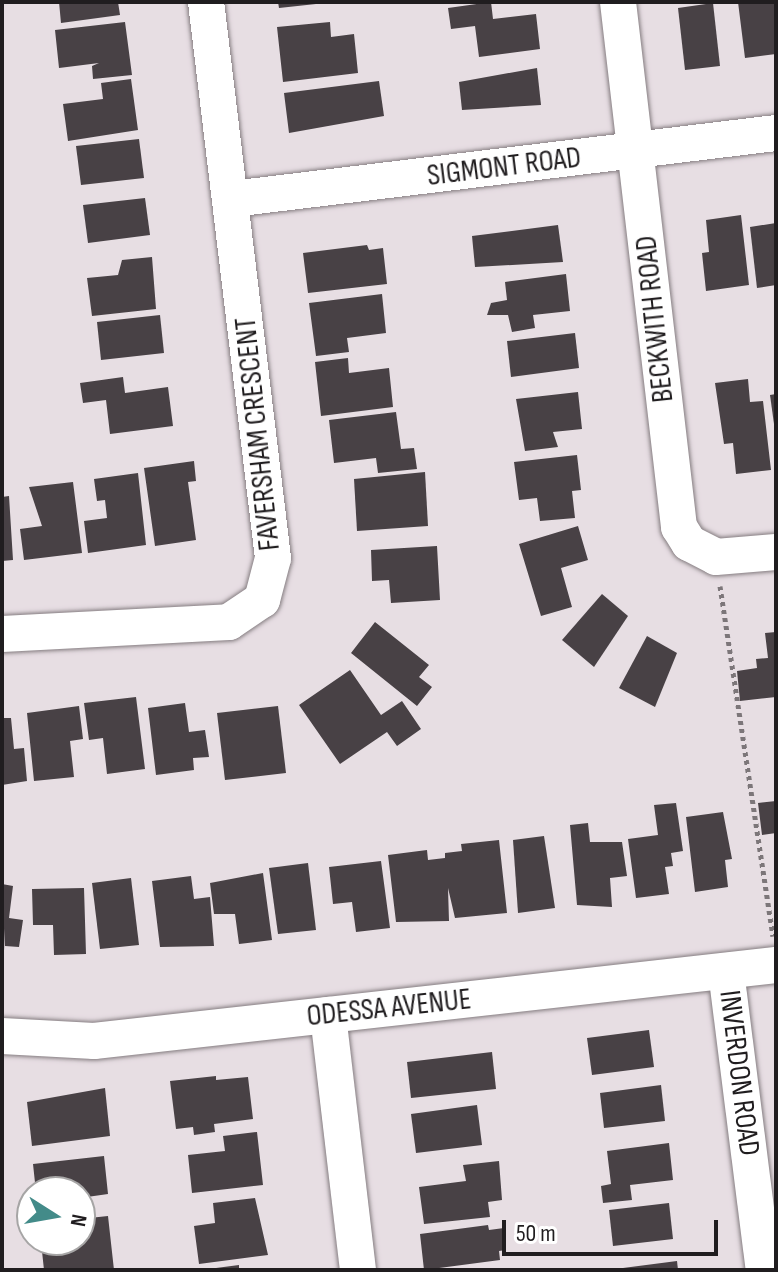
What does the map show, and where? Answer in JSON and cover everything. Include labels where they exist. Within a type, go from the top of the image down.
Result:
[{"type":"street","name":"FAVERSHAM CRESCENT","points":[[2,634],[229,622],[262,600],[273,558],[206,2]]},
{"type":"street","name":"BECKWITH ROAD","points":[[618,2],[674,505],[689,543],[716,557]]},
{"type":"street","name":"SIGMONT ROAD","points":[[232,199],[776,133]]},
{"type":"street","points":[[716,557],[776,552]]},
{"type":"street","name":"ODESSA AVENUE","points":[[2,1036],[94,1041],[726,971],[775,954]]},
{"type":"street","name":"INVERDON ROAD","points":[[726,971],[764,1270]]},
{"type":"street","points":[[328,1015],[358,1270]]},
{"type":"path","points":[[716,557],[775,954]]},
{"type":"building","points":[[59,2],[118,2],[120,15],[61,23]]},
{"type":"building","points":[[278,2],[316,2],[316,4],[279,8]]},
{"type":"building","points":[[491,2],[493,19],[536,14],[540,49],[479,57],[475,26],[451,29],[448,8]]},
{"type":"building","points":[[738,2],[775,2],[776,54],[745,58]]},
{"type":"building","points":[[713,3],[720,66],[685,70],[678,8]]},
{"type":"building","points":[[125,22],[132,75],[93,79],[92,66],[99,63],[59,68],[55,30]]},
{"type":"building","points":[[330,22],[331,37],[354,34],[358,73],[283,82],[277,27]]},
{"type":"building","points":[[537,68],[541,105],[462,110],[459,82]]},
{"type":"building","points":[[131,79],[138,130],[68,141],[63,104],[103,99],[101,83]]},
{"type":"building","points":[[379,81],[384,116],[289,133],[284,93]]},
{"type":"building","points":[[139,139],[144,178],[81,185],[76,146]]},
{"type":"building","points":[[145,198],[150,235],[88,243],[83,205]]},
{"type":"building","points":[[741,215],[749,285],[706,291],[702,253],[709,252],[706,220]]},
{"type":"building","points":[[776,223],[776,285],[757,288],[750,227]]},
{"type":"building","points":[[558,225],[563,262],[475,267],[472,236]]},
{"type":"building","points":[[367,245],[369,250],[383,248],[387,284],[308,293],[303,253]]},
{"type":"building","points":[[152,257],[156,309],[92,316],[87,278],[118,275],[122,260]]},
{"type":"building","points":[[566,274],[570,311],[533,315],[535,328],[512,332],[508,315],[487,315],[491,303],[507,300],[505,282]]},
{"type":"building","points":[[382,294],[386,333],[347,338],[349,352],[316,356],[309,303]]},
{"type":"building","points":[[160,315],[164,353],[101,360],[97,322]]},
{"type":"building","points":[[575,333],[579,368],[511,377],[507,341]]},
{"type":"building","points":[[348,358],[349,373],[389,368],[393,407],[321,416],[315,362]]},
{"type":"building","points":[[123,377],[125,393],[168,387],[173,426],[110,434],[106,400],[83,403],[80,383]]},
{"type":"building","points":[[748,379],[750,402],[763,401],[771,470],[736,474],[733,443],[724,444],[715,383]]},
{"type":"building","points":[[578,392],[582,429],[553,432],[558,447],[525,451],[516,399]]},
{"type":"building","points":[[776,394],[776,424],[774,424],[770,395]]},
{"type":"building","points":[[396,412],[401,449],[414,448],[417,469],[378,473],[376,458],[334,463],[329,420]]},
{"type":"building","points":[[577,455],[581,490],[572,491],[575,518],[540,521],[537,498],[519,500],[514,462]]},
{"type":"building","points":[[194,461],[196,481],[188,482],[196,540],[155,546],[144,468]]},
{"type":"building","points":[[425,472],[428,526],[357,531],[354,479]]},
{"type":"building","points":[[138,473],[146,545],[88,553],[84,521],[107,518],[105,500],[97,501],[94,479]]},
{"type":"building","points":[[73,482],[82,553],[24,560],[20,529],[42,526],[29,487]]},
{"type":"building","points":[[9,496],[13,560],[2,561],[2,497]]},
{"type":"building","points":[[578,526],[588,560],[561,568],[572,607],[541,616],[519,544]]},
{"type":"building","points":[[437,546],[440,600],[391,603],[389,580],[372,581],[371,550]]},
{"type":"building","points":[[602,594],[628,616],[594,667],[562,640]]},
{"type":"building","points":[[375,622],[429,665],[419,677],[432,687],[417,706],[351,653]]},
{"type":"building","points":[[776,632],[776,697],[740,701],[737,671],[757,668],[756,659],[768,658],[765,633]]},
{"type":"building","points":[[647,636],[677,653],[655,707],[619,688]]},
{"type":"building","points":[[350,670],[381,715],[402,701],[421,729],[397,746],[387,732],[340,764],[299,705]]},
{"type":"building","points":[[136,697],[145,769],[107,774],[103,738],[89,740],[84,703]]},
{"type":"building","points":[[185,703],[189,732],[205,730],[209,757],[193,758],[194,770],[156,775],[148,708]]},
{"type":"building","points":[[79,706],[83,739],[70,741],[74,777],[34,781],[27,713]]},
{"type":"building","points":[[278,706],[286,773],[225,780],[217,713]]},
{"type":"building","points":[[2,718],[11,718],[14,749],[24,748],[27,781],[2,785]]},
{"type":"building","points":[[776,801],[776,833],[762,835],[758,803]]},
{"type":"building","points":[[676,803],[683,851],[671,853],[673,866],[665,867],[669,894],[636,898],[628,839],[658,835],[654,805]]},
{"type":"building","points":[[723,812],[732,859],[725,860],[728,887],[695,892],[686,817]]},
{"type":"building","points":[[588,823],[590,842],[622,842],[627,876],[610,878],[612,907],[577,905],[570,825]]},
{"type":"building","points":[[544,836],[555,908],[518,913],[513,840]]},
{"type":"building","points":[[499,840],[507,913],[455,918],[448,888],[449,921],[396,922],[388,855],[427,850],[428,860],[445,858],[445,853],[462,851],[461,844]]},
{"type":"building","points":[[381,861],[390,928],[356,932],[352,902],[333,904],[329,867]]},
{"type":"building","points":[[308,863],[316,930],[278,934],[269,868]]},
{"type":"building","points":[[263,873],[272,940],[239,944],[235,914],[214,914],[210,883]]},
{"type":"building","points":[[191,876],[194,899],[210,897],[214,946],[160,947],[152,881]]},
{"type":"building","points":[[131,878],[139,945],[100,949],[92,883]]},
{"type":"building","points":[[2,884],[13,886],[9,918],[23,920],[19,947],[5,946],[5,951]]},
{"type":"building","points":[[84,888],[86,954],[54,955],[53,925],[33,925],[32,889]]},
{"type":"building","points":[[649,1030],[654,1067],[592,1075],[587,1038]]},
{"type":"building","points":[[492,1052],[496,1089],[411,1098],[407,1062]]},
{"type":"building","points":[[216,1076],[216,1080],[248,1077],[253,1119],[214,1124],[215,1132],[194,1135],[193,1127],[176,1129],[170,1081]]},
{"type":"building","points":[[661,1085],[665,1121],[604,1128],[600,1093]]},
{"type":"building","points":[[105,1088],[110,1136],[32,1146],[27,1102]]},
{"type":"building","points":[[477,1105],[482,1145],[416,1153],[411,1114]]},
{"type":"building","points":[[257,1132],[263,1185],[192,1193],[188,1155],[225,1151],[223,1136]]},
{"type":"building","points":[[669,1143],[673,1180],[630,1185],[632,1200],[603,1203],[601,1186],[611,1184],[607,1151]]},
{"type":"building","points":[[104,1156],[108,1194],[96,1196],[96,1176],[34,1176],[33,1164]]},
{"type":"building","points":[[499,1161],[502,1200],[488,1202],[490,1217],[424,1224],[419,1187],[466,1181],[463,1165]]},
{"type":"building","points":[[255,1198],[268,1255],[199,1264],[194,1226],[215,1223],[213,1203]]},
{"type":"building","points":[[669,1203],[673,1239],[613,1246],[609,1210]]},
{"type":"building","points":[[108,1216],[114,1270],[44,1270],[42,1256],[96,1256],[96,1217]]},
{"type":"building","points":[[488,1225],[489,1230],[504,1228],[506,1250],[499,1251],[500,1260],[424,1270],[420,1234]]},
{"type":"building","points":[[677,1261],[678,1270],[623,1270],[623,1268]]},
{"type":"building","points":[[239,1265],[239,1270],[216,1270],[216,1268]]}]
